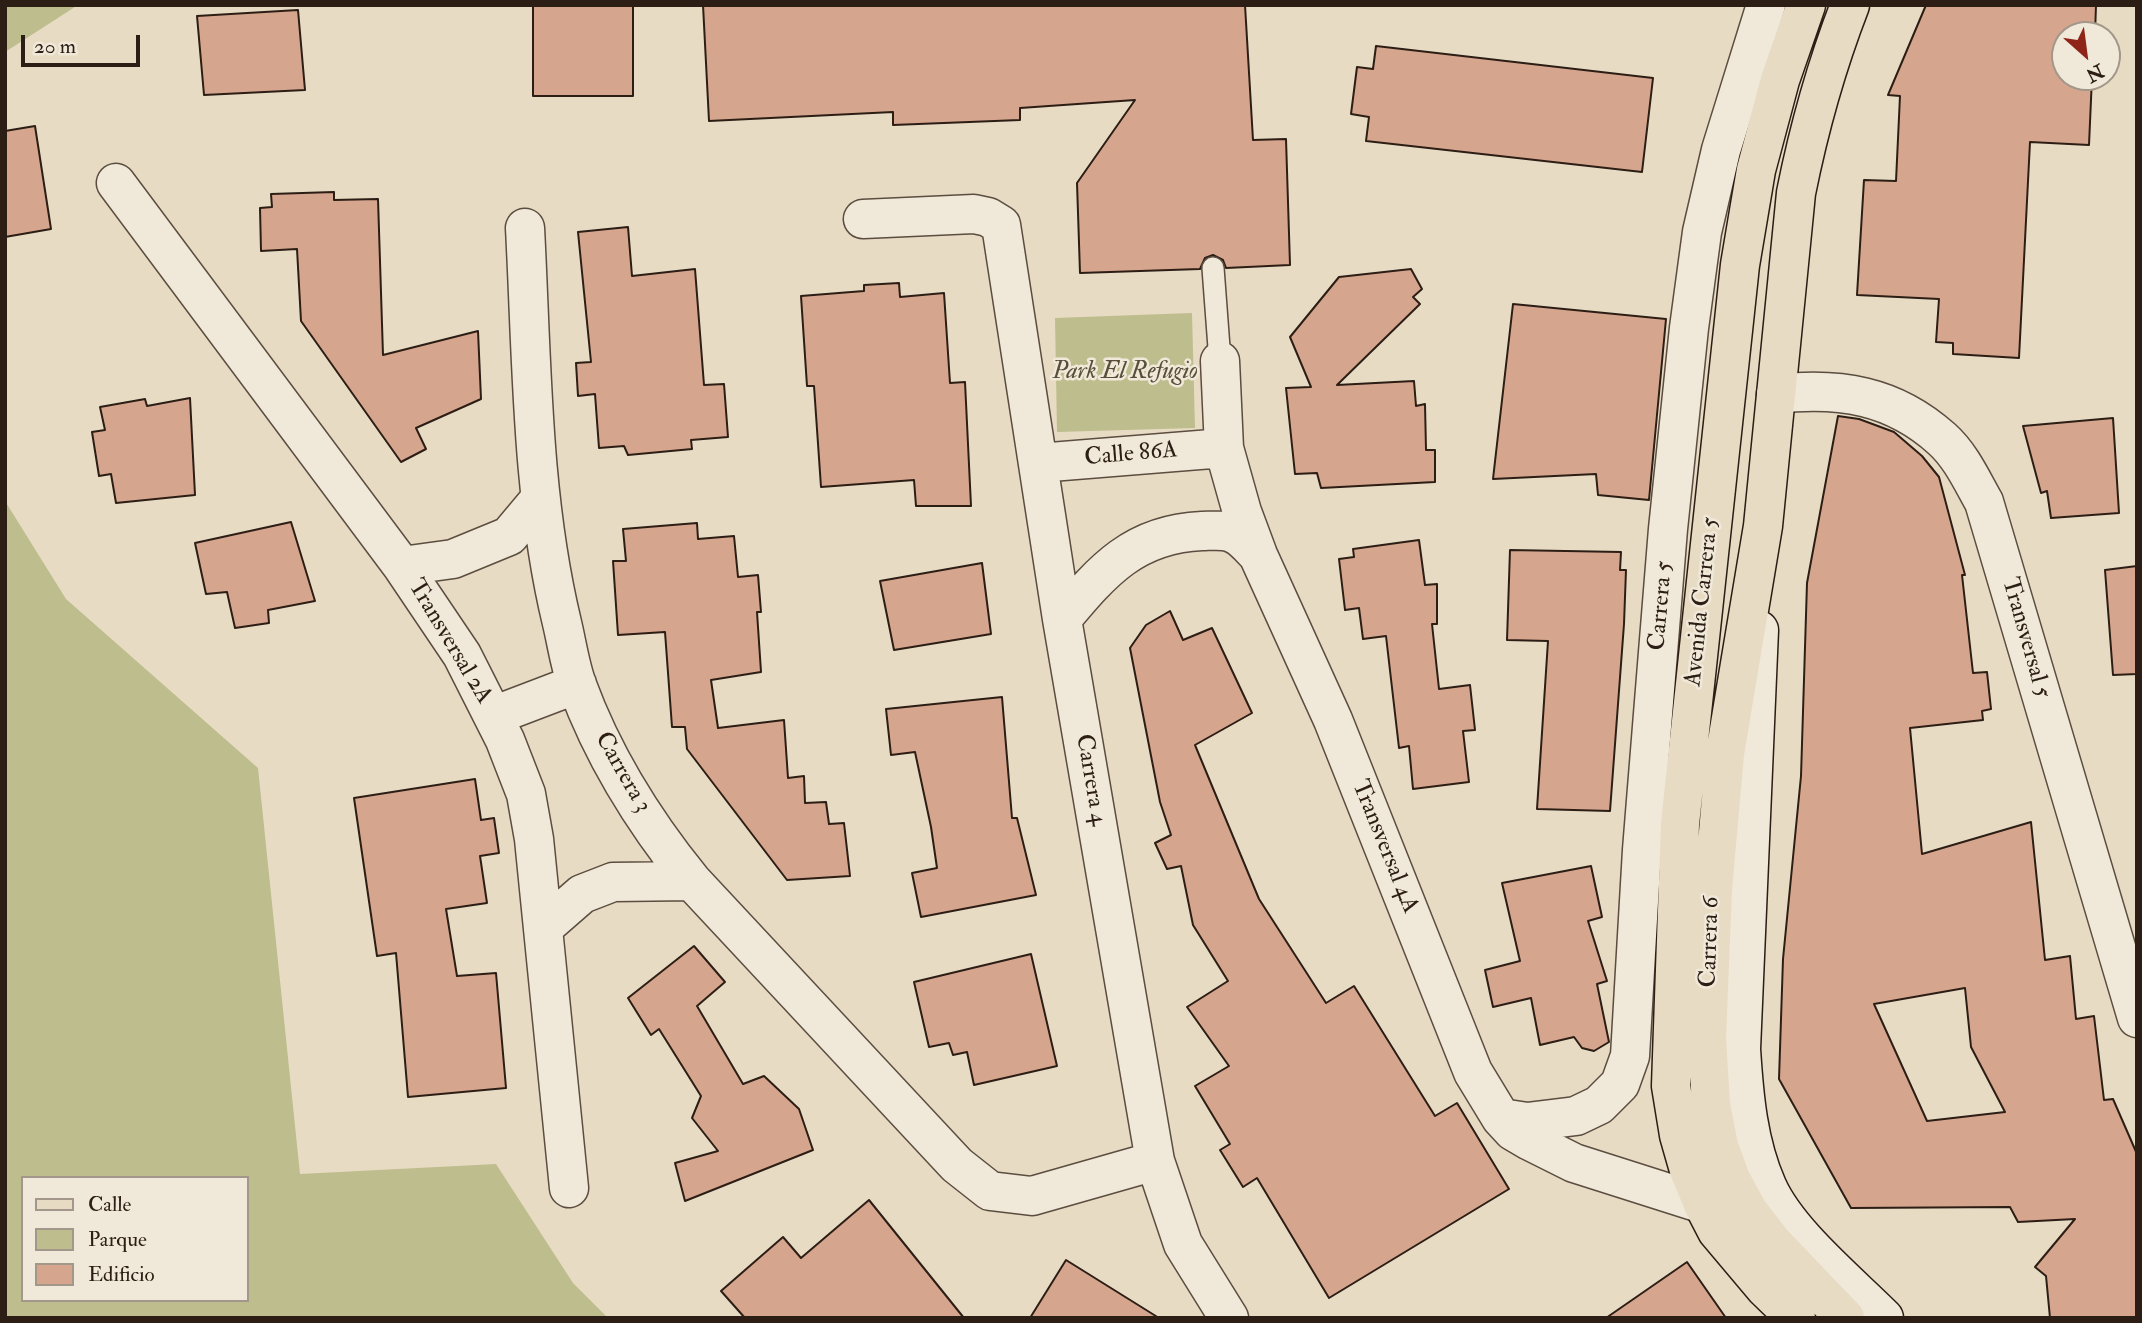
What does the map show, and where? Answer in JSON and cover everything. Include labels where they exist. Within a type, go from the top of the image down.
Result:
[{"type":"main road","name":"Avenida Carrera 5","points":[[1796,1318],[1742,1262],[1717,1231],[1689,1170],[1679,1135],[1671,1086],[1680,824],[1740,265],[1756,170],[1780,80],[1806,5]]},
{"type":"main road","points":[[1763,526],[1796,193],[1822,81],[1850,5]]},
{"type":"main road","name":"Carrera 6","points":[[1763,526],[1725,754],[1713,889],[1707,1039],[1711,1104],[1719,1146],[1731,1179],[1749,1212],[1800,1272],[1845,1318]]},
{"type":"street","name":"Carrera 5","points":[[1501,1118],[1527,1122],[1576,1116],[1599,1105],[1620,1084],[1630,1056],[1642,850],[1668,528],[1693,301],[1702,232],[1721,150],[1766,5]]},
{"type":"street","name":"Transversal 2A","points":[[116,183],[402,566],[462,655],[505,740],[526,794],[534,839],[569,1188]]},
{"type":"street","name":"Carrera 4","points":[[863,219],[974,214],[988,217],[1001,225],[1062,619],[1155,1161],[1183,1244],[1229,1318]]},
{"type":"street","name":"Carrera 3","points":[[525,228],[540,499],[555,594],[577,684],[604,749],[670,853],[692,881],[957,1165],[990,1191],[1032,1196],[1155,1161]]},
{"type":"street","name":"Transversal 4A","points":[[1220,361],[1224,448],[1242,512],[1258,555],[1333,720],[1474,1072],[1501,1118],[1513,1131],[1574,1163],[1703,1204]]},
{"type":"street","name":"Transversal 5","points":[[1776,394],[1820,390],[1872,397],[1909,416],[1943,440],[1966,469],[1987,513],[2137,1018]]},
{"type":"street","name":"Calle 86A","points":[[1038,463],[1224,448]]},
{"type":"street","points":[[402,566],[453,559],[509,536],[540,499]]},
{"type":"street","points":[[1763,526],[1741,1049],[1745,1107],[1756,1157],[1767,1188],[1799,1233],[1884,1318]]},
{"type":"street","points":[[1062,619],[1096,579],[1122,556],[1152,540],[1185,532],[1233,533],[1258,555]]},
{"type":"street","points":[[493,716],[577,684]]},
{"type":"street","points":[[543,929],[582,894],[612,882],[692,881]]},
{"type":"lane","points":[[1213,268],[1220,361]]},
{"type":"green space","points":[[5,5],[78,5],[5,52]]},
{"type":"green space","name":"Park El Refugio","points":[[1192,313],[1195,428],[1057,432],[1055,318]]},
{"type":"green space","points":[[5,501],[66,599],[258,768],[300,1174],[496,1164],[573,1283],[608,1318],[5,1318]]},
{"type":"building","points":[[533,5],[633,5],[633,96],[533,96]]},
{"type":"building","points":[[703,5],[1245,5],[1253,140],[1286,139],[1290,265],[1226,268],[1223,260],[1213,255],[1205,258],[1200,269],[1080,273],[1077,183],[1135,100],[1020,108],[1020,120],[893,125],[893,112],[709,121]]},
{"type":"building","points":[[1926,5],[2096,5],[2095,21],[2051,21],[2051,91],[2091,91],[2089,145],[2030,142],[2019,358],[1953,354],[1953,343],[1936,342],[1939,299],[1857,295],[1864,180],[1896,181],[1900,96],[1888,95]]},
{"type":"building","points":[[298,10],[305,90],[204,95],[197,16]]},
{"type":"building","points":[[1376,46],[1653,78],[1642,172],[1366,141],[1369,117],[1351,114],[1357,67],[1373,69]]},
{"type":"building","points":[[35,126],[51,229],[5,237],[5,131]]},
{"type":"building","points":[[334,192],[334,200],[378,199],[383,355],[478,331],[481,399],[416,428],[426,449],[401,462],[301,321],[297,249],[261,251],[260,208],[272,207],[271,194]]},
{"type":"building","points":[[628,227],[632,276],[695,269],[704,385],[724,384],[728,437],[691,440],[692,449],[628,455],[624,446],[599,448],[595,394],[578,396],[576,363],[591,362],[578,232]]},
{"type":"building","points":[[1411,269],[1422,289],[1413,297],[1420,304],[1337,385],[1414,381],[1416,406],[1425,404],[1426,450],[1435,450],[1435,482],[1321,488],[1317,473],[1295,474],[1286,388],[1311,387],[1290,337],[1339,277]]},
{"type":"building","points":[[899,283],[900,297],[944,293],[950,383],[965,382],[971,506],[916,506],[914,480],[821,487],[814,386],[807,386],[801,296],[864,291],[864,285]]},
{"type":"building","points":[[1513,304],[1666,319],[1649,500],[1598,495],[1596,474],[1493,479]]},
{"type":"building","points":[[190,398],[195,495],[116,503],[111,474],[99,476],[92,432],[105,430],[100,407],[145,399],[147,406]]},
{"type":"building","points":[[1838,416],[1859,419],[1894,432],[1922,456],[1939,477],[1965,575],[1962,575],[1973,673],[1987,672],[1991,709],[1982,711],[1983,720],[1910,728],[1922,854],[2031,822],[2045,960],[2070,956],[2076,1019],[2094,1016],[2104,1100],[2113,1099],[2137,1154],[2137,1318],[2050,1318],[2046,1276],[2035,1267],[2075,1219],[2018,1222],[2010,1207],[1851,1208],[1779,1079],[1783,959],[1801,776],[1807,583]],"holes":[[[1965,988],[1971,1047],[2005,1112],[1927,1121],[1874,1004]]]},
{"type":"building","points":[[2113,418],[2119,513],[2051,518],[2047,491],[2041,493],[2023,426]]},
{"type":"building","points":[[291,522],[315,601],[268,610],[269,623],[235,628],[227,592],[206,594],[195,543]]},
{"type":"building","points":[[697,523],[698,539],[734,536],[738,577],[758,575],[761,612],[757,612],[761,672],[711,680],[718,728],[784,720],[788,778],[804,776],[805,803],[826,802],[829,824],[844,823],[850,876],[787,880],[687,749],[685,727],[672,727],[665,632],[618,635],[613,561],[626,561],[623,529]]},
{"type":"building","points":[[1419,540],[1425,585],[1437,584],[1437,624],[1432,624],[1439,689],[1470,685],[1475,730],[1463,731],[1469,782],[1413,789],[1409,746],[1399,748],[1386,636],[1363,639],[1359,608],[1345,610],[1339,559],[1354,557],[1353,549]]},
{"type":"building","points":[[1510,550],[1621,552],[1620,570],[1626,570],[1624,624],[1610,811],[1537,809],[1548,641],[1507,640]]},
{"type":"building","points":[[982,563],[991,634],[894,650],[880,581]]},
{"type":"building","points":[[2137,566],[2137,674],[2113,675],[2105,570]]},
{"type":"building","points":[[1170,611],[1183,640],[1212,628],[1252,713],[1195,745],[1259,899],[1326,1003],[1354,986],[1435,1116],[1457,1103],[1509,1189],[1329,1298],[1257,1178],[1243,1187],[1220,1150],[1230,1144],[1195,1086],[1229,1066],[1187,1007],[1228,981],[1193,925],[1181,866],[1167,869],[1155,843],[1171,835],[1160,802],[1130,648],[1146,625]]},
{"type":"building","points":[[1002,697],[1012,818],[1017,818],[1036,895],[921,917],[912,873],[937,868],[931,827],[915,752],[891,755],[886,709]]},
{"type":"building","points":[[475,779],[481,820],[494,818],[499,853],[480,856],[487,903],[446,909],[457,976],[496,973],[506,1088],[408,1097],[396,953],[377,956],[354,798]]},
{"type":"building","points":[[1591,866],[1602,917],[1588,921],[1607,981],[1597,984],[1609,1042],[1594,1051],[1582,1048],[1574,1037],[1540,1045],[1531,998],[1493,1007],[1485,970],[1520,961],[1502,883]]},
{"type":"building","points":[[694,946],[725,982],[697,1006],[743,1084],[764,1076],[799,1109],[813,1150],[685,1201],[675,1163],[718,1151],[692,1118],[701,1096],[659,1029],[651,1035],[628,998]]},
{"type":"building","points":[[1031,954],[1057,1066],[974,1085],[967,1052],[953,1055],[949,1043],[929,1047],[914,982]]},
{"type":"building","points":[[869,1200],[964,1318],[745,1318],[721,1291],[783,1237],[801,1258]]},
{"type":"building","points":[[1066,1260],[1159,1318],[1030,1318]]},
{"type":"building","points":[[1687,1262],[1726,1318],[1606,1318]]}]
